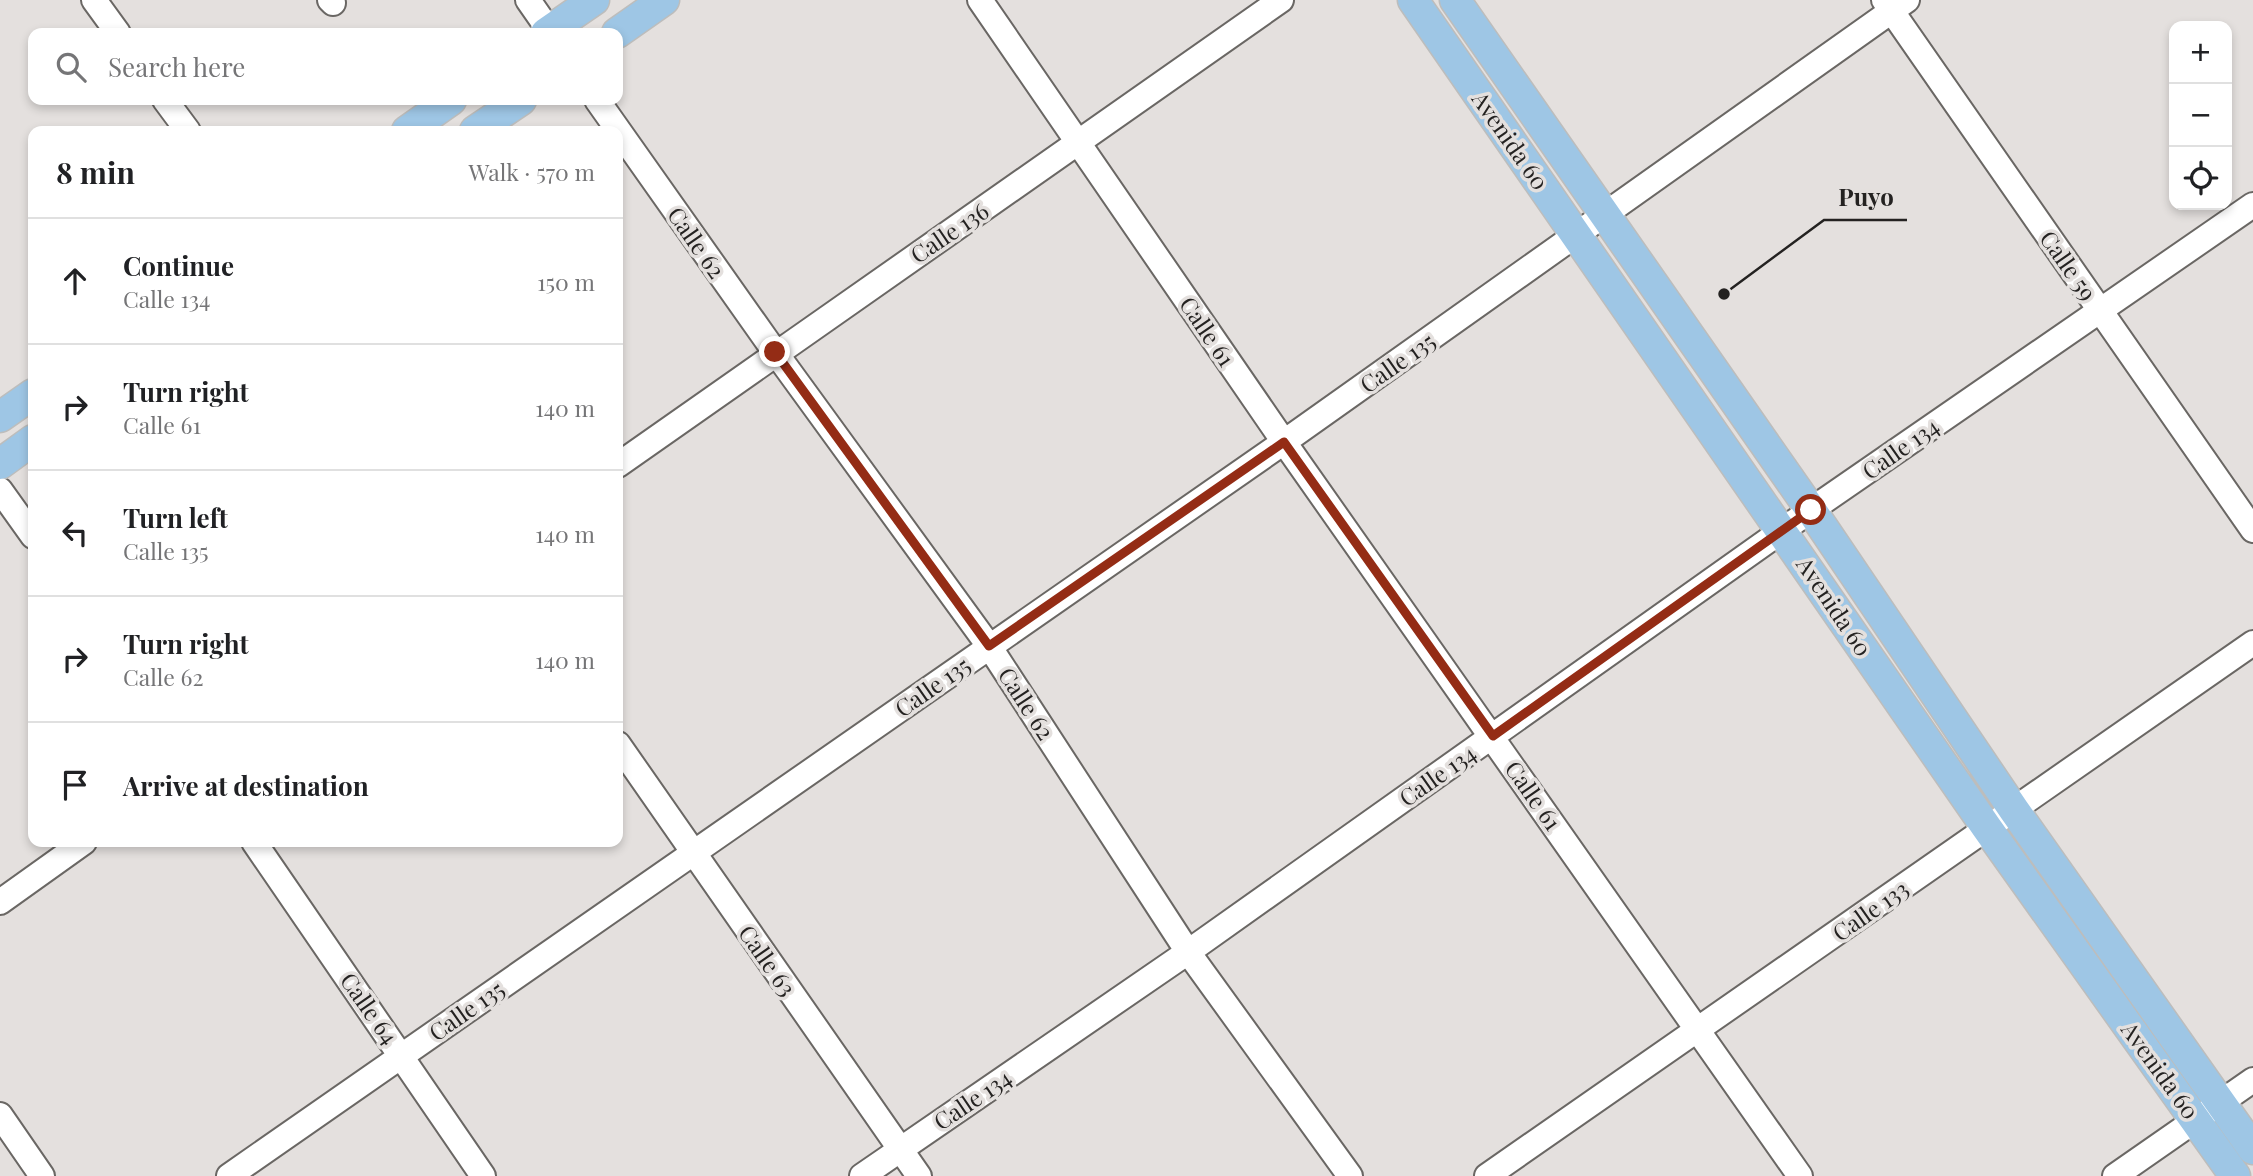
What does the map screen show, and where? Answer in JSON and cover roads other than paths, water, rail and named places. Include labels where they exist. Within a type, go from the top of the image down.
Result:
[{"type":"main road","points":[[555,28],[594,0]]},
{"type":"main road","points":[[623,29],[664,0]]},
{"type":"main road","name":"Avenida 60","points":[[1413,0],[1783,530],[1987,828],[2209,1111],[2253,1149]]},
{"type":"main road","name":"Avenida 60","points":[[1455,0],[1811,510],[2014,810],[2209,1111],[2235,1176]]},
{"type":"main road","points":[[414,126],[444,105]]},
{"type":"main road","points":[[482,126],[514,105]]},
{"type":"main road","points":[[0,417],[28,397]]},
{"type":"main road","points":[[0,464],[28,444]]},
{"type":"street","points":[[94,0],[114,28]]},
{"type":"street","points":[[528,0],[546,28]]},
{"type":"street","name":"Calle 61","points":[[980,0],[1284,442],[1800,1176]]},
{"type":"street","name":"Calle 136","points":[[623,461],[775,352],[1281,0]]},
{"type":"street","name":"Calle 135","points":[[229,1176],[1284,442],[1578,235],[1894,4]]},
{"type":"street","name":"Calle 59","points":[[1894,4],[2100,311],[2253,530]]},
{"type":"street","points":[[169,105],[184,126]]},
{"type":"street","name":"Calle 62","points":[[601,105],[615,126]]},
{"type":"street","name":"Calle 62","points":[[623,137],[775,352],[989,646],[1188,952],[1350,1176]]},
{"type":"street","name":"Calle 134","points":[[862,1176],[1188,952],[1811,510],[2253,205]]},
{"type":"street","points":[[0,490],[28,529]]},
{"type":"street","name":"Calle 133","points":[[1487,1176],[2253,643]]},
{"type":"street","name":"Calle 63","points":[[623,751],[919,1176]]},
{"type":"street","points":[[0,902],[77,847]]},
{"type":"street","name":"Calle 64","points":[[257,847],[402,1054],[483,1176]]},
{"type":"street","points":[[2115,1176],[2253,1080]]},
{"type":"street","points":[[0,1115],[42,1176]]},
{"type":"place","name":"Puyo","points":[[1724,294]]}]
